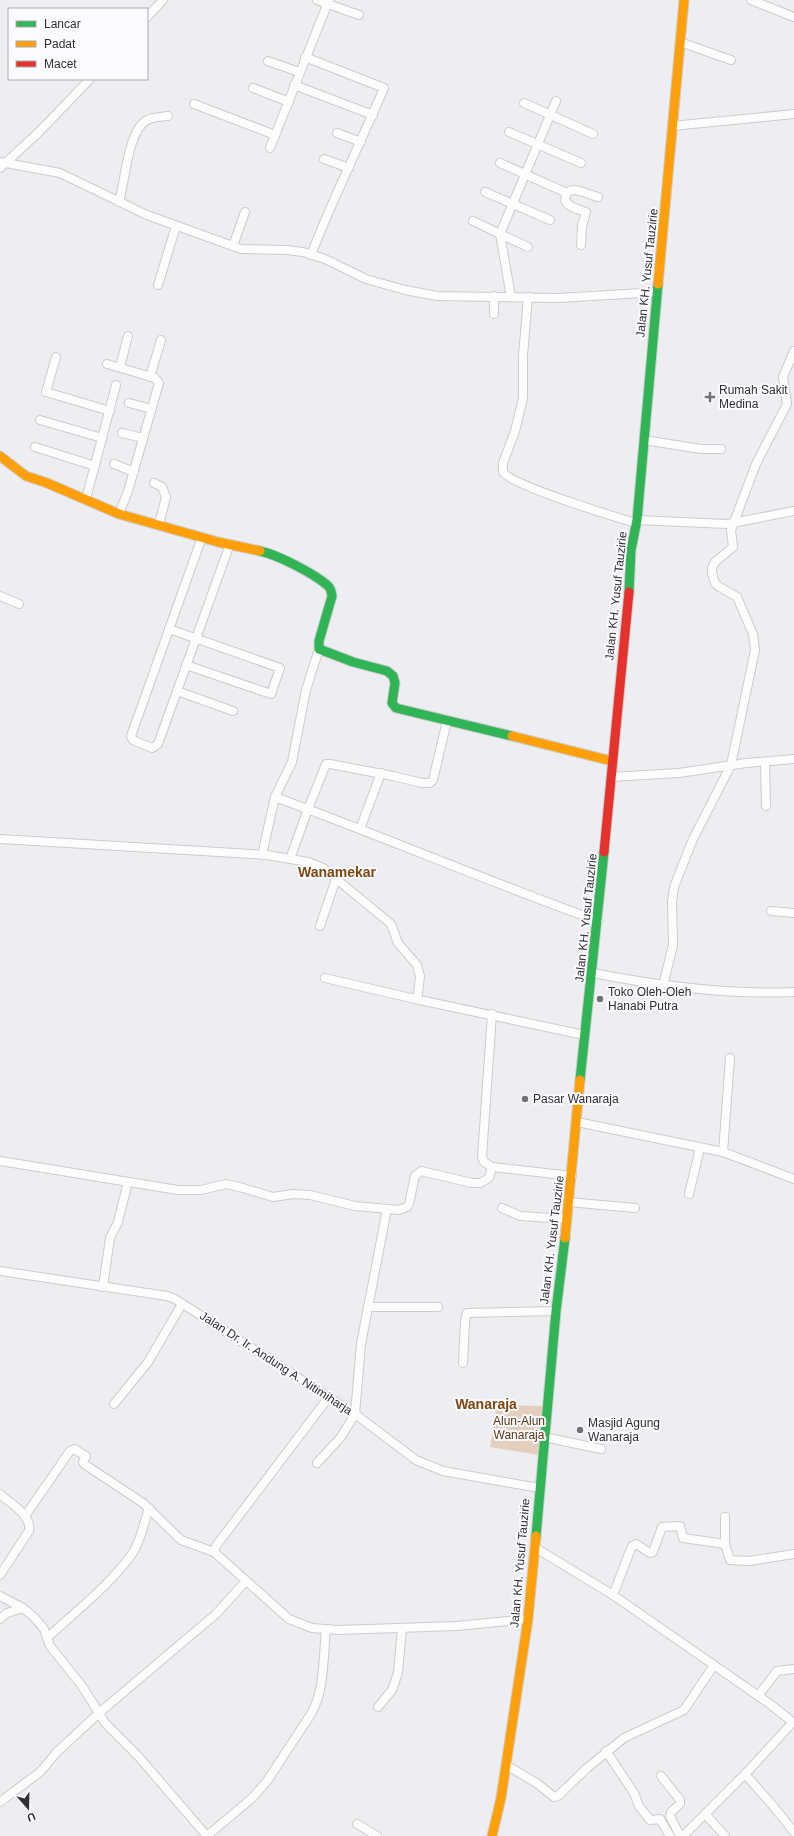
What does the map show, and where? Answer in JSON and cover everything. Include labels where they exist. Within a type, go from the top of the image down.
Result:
[{"type":"main road","name":"Jalan KH. Yusuf Tauzirie","points":[[492,1836],[501,1798],[528,1619],[556,1311],[572,1176],[584,1034],[593,973],[612,761],[629,596],[631,550],[636,521],[644,440],[684,0]]},
{"type":"main road","points":[[0,456],[26,476],[86,499],[119,514],[263,552],[300,568],[329,588],[332,596],[319,642],[319,649],[353,662],[387,671],[394,680],[392,703],[394,707],[612,761]]},
{"type":"street","points":[[148,16],[163,0]]},
{"type":"street","points":[[317,0],[328,2],[359,15]]},
{"type":"street","points":[[751,0],[794,17]]},
{"type":"street","points":[[270,148],[328,2]]},
{"type":"street","points":[[680,42],[732,60]]},
{"type":"street","points":[[306,57],[384,88],[361,142],[328,211],[311,255]]},
{"type":"street","points":[[268,61],[299,72]]},
{"type":"street","points":[[2,164],[89,80]]},
{"type":"street","points":[[294,85],[373,115]]},
{"type":"street","points":[[252,88],[289,102]]},
{"type":"street","points":[[512,297],[500,234],[556,101]]},
{"type":"street","points":[[524,103],[593,134]]},
{"type":"street","points":[[194,104],[275,135]]},
{"type":"street","points":[[672,126],[794,114]]},
{"type":"street","points":[[119,202],[123,191],[131,149],[138,130],[148,119],[168,116]]},
{"type":"street","points":[[509,132],[581,163]]},
{"type":"street","points":[[337,133],[361,142]]},
{"type":"street","points":[[324,159],[349,168]]},
{"type":"street","points":[[2,164],[60,173],[119,202],[176,226],[241,249],[286,250],[311,255],[366,279],[405,290],[437,296],[559,298],[658,292]]},
{"type":"street","points":[[500,164],[567,193]]},
{"type":"street","points":[[581,245],[582,226],[586,212],[568,204],[565,200],[567,193],[573,190],[598,197]]},
{"type":"street","points":[[485,192],[550,220]]},
{"type":"street","points":[[233,246],[245,212]]},
{"type":"street","points":[[473,221],[528,247]]},
{"type":"street","points":[[158,285],[176,226]]},
{"type":"street","points":[[494,296],[494,314]]},
{"type":"street","points":[[528,297],[523,398],[515,431],[503,463],[503,472],[508,478],[545,493],[636,521],[733,524],[794,512]]},
{"type":"street","points":[[120,367],[128,336]]},
{"type":"street","points":[[150,377],[161,340]]},
{"type":"street","points":[[663,986],[673,945],[672,902],[674,887],[693,839],[731,766],[746,696],[755,641],[737,597],[714,583],[712,568],[715,562],[733,547],[731,534],[733,524],[756,464],[787,404],[783,377],[794,351]]},
{"type":"street","points":[[56,357],[46,392],[110,411]]},
{"type":"street","points":[[107,364],[155,378],[159,383],[142,438],[134,472],[119,514]]},
{"type":"street","points":[[86,499],[116,385]]},
{"type":"street","points":[[129,403],[152,409]]},
{"type":"street","points":[[40,420],[102,438]]},
{"type":"street","points":[[122,433],[142,438]]},
{"type":"street","points":[[644,440],[701,449],[721,449]]},
{"type":"street","points":[[35,448],[95,466]]},
{"type":"street","points":[[114,464],[134,472]]},
{"type":"street","points":[[154,483],[162,487],[166,497],[159,524]]},
{"type":"street","points":[[202,537],[131,736],[132,740],[152,748],[156,747],[230,544]]},
{"type":"street","points":[[0,596],[19,604]]},
{"type":"street","points":[[169,629],[280,668],[271,694],[186,664]]},
{"type":"street","points":[[262,855],[276,797],[292,762],[306,690],[319,649]]},
{"type":"street","points":[[177,691],[233,711]]},
{"type":"street","points":[[290,859],[308,809],[327,764],[381,773],[422,784],[430,783],[433,780],[447,721]]},
{"type":"street","points":[[611,777],[679,773],[765,762],[794,760]]},
{"type":"street","points":[[765,762],[766,806]]},
{"type":"street","points":[[360,829],[381,773]]},
{"type":"street","points":[[276,797],[465,869],[510,889],[598,921]]},
{"type":"street","points":[[0,839],[262,855],[308,862],[320,866],[391,924],[398,943],[417,965],[420,976],[419,989],[415,999]]},
{"type":"street","points":[[320,926],[336,879]]},
{"type":"street","points":[[771,911],[794,913]]},
{"type":"street","points":[[593,973],[663,986],[743,993],[794,992]]},
{"type":"street","points":[[325,978],[415,999],[584,1034]]},
{"type":"street","points":[[492,1014],[482,1157],[484,1162],[492,1167],[572,1176]]},
{"type":"street","points":[[723,1152],[730,1058]]},
{"type":"street","points":[[577,1122],[723,1152],[794,1179]]},
{"type":"street","points":[[689,1194],[700,1148]]},
{"type":"street","points":[[0,1161],[190,1191],[226,1184],[273,1197],[293,1194],[310,1195],[355,1206],[399,1210],[407,1208],[415,1176],[418,1173],[425,1172],[472,1183],[480,1183],[489,1178],[492,1167]]},
{"type":"street","points":[[103,1286],[110,1238],[118,1222],[128,1182]]},
{"type":"street","points":[[568,1202],[635,1208]]},
{"type":"street","points":[[502,1208],[520,1216],[566,1219]]},
{"type":"street","points":[[317,1463],[341,1437],[356,1414],[361,1344],[387,1209]]},
{"type":"street","name":"Jalan Dr. Ir. Andung A. Nitimiharja","points":[[0,1271],[167,1296],[199,1313],[328,1398],[356,1414],[416,1460],[429,1466],[460,1474],[539,1488]]},
{"type":"street","points":[[114,1404],[148,1362],[182,1304]]},
{"type":"street","points":[[368,1307],[438,1307]]},
{"type":"street","points":[[463,1364],[465,1321],[467,1313],[556,1311]]},
{"type":"street","points":[[214,1552],[216,1546],[328,1398]]},
{"type":"street","points":[[544,1437],[601,1449]]},
{"type":"street","points":[[25,1516],[70,1451],[74,1449],[86,1456],[83,1462],[84,1464],[150,1508],[181,1540],[214,1552],[289,1619],[312,1628],[402,1628],[456,1626],[528,1619]]},
{"type":"street","points":[[0,1494],[25,1516],[30,1524],[29,1531],[0,1575]]},
{"type":"street","points":[[47,1638],[94,1595],[129,1558],[140,1538],[150,1508]]},
{"type":"street","points":[[725,1517],[725,1544],[728,1558],[732,1561],[794,1554]]},
{"type":"street","points":[[613,1595],[632,1546],[636,1544],[650,1553],[653,1552],[662,1527],[680,1526],[683,1538],[725,1544]]},
{"type":"street","points":[[534,1547],[613,1595],[758,1696],[793,1723],[745,1774],[682,1836],[670,1816],[671,1812],[680,1804],[680,1800],[661,1776]]},
{"type":"street","points":[[0,1802],[40,1772],[57,1752],[99,1713],[216,1614],[246,1581]]},
{"type":"street","points":[[0,1596],[22,1608],[34,1617],[44,1629],[50,1646],[82,1686],[105,1723],[138,1756],[207,1836],[252,1798],[267,1781],[316,1706],[320,1691],[326,1629]]},
{"type":"street","points":[[0,1619],[7,1613],[22,1608]]},
{"type":"street","points":[[378,1707],[392,1690],[398,1673],[402,1628]]},
{"type":"street","points":[[506,1765],[556,1797],[606,1751],[624,1738],[640,1729],[684,1710],[714,1665]]},
{"type":"street","points":[[758,1696],[777,1671],[794,1669]]},
{"type":"street","points":[[606,1751],[634,1793],[639,1806],[650,1820],[660,1819],[670,1836]]},
{"type":"street","points":[[745,1774],[794,1832]]},
{"type":"street","points":[[705,1814],[725,1836]]},
{"type":"street","points":[[357,1824],[377,1836]]},
{"type":"green space","name":"Alun-Alun Wanaraja","points":[[497,1405],[544,1406],[539,1455],[490,1447]]},
{"type":"traffic: fast","points":[[629,592],[631,550],[637,520],[658,284]]},
{"type":"traffic: fast","points":[[260,551],[276,556],[295,565],[321,580],[329,587],[332,596],[319,641],[319,649],[353,662],[387,671],[393,676],[395,683],[392,703],[396,708],[512,736]]},
{"type":"traffic: fast","points":[[580,1080],[604,852]]},
{"type":"traffic: fast","points":[[536,1536],[556,1311],[565,1238]]},
{"type":"traffic: slow","points":[[658,284],[684,0]]},
{"type":"traffic: slow","points":[[0,456],[26,476],[47,483],[119,514],[218,542],[260,551]]},
{"type":"traffic: slow","points":[[512,736],[612,761]]},
{"type":"traffic: slow","points":[[565,1238],[580,1080]]},
{"type":"traffic: slow","points":[[492,1836],[501,1798],[528,1619],[536,1536]]},
{"type":"traffic: jam","points":[[604,852],[629,592]]},
{"type":"place","name":"Rumah Sakit Medina","points":[[710,397]]},
{"type":"place","name":"Toko Oleh-Oleh Hanabi Putra","points":[[600,999]]},
{"type":"place","name":"Pasar Wanaraja","points":[[525,1099]]},
{"type":"place","name":"Masjid Agung Wanaraja","points":[[580,1430]]},
{"type":"district","name":"Wanamekar","points":[[337,872]]},
{"type":"district","name":"Wanaraja","points":[[486,1404]]}]
